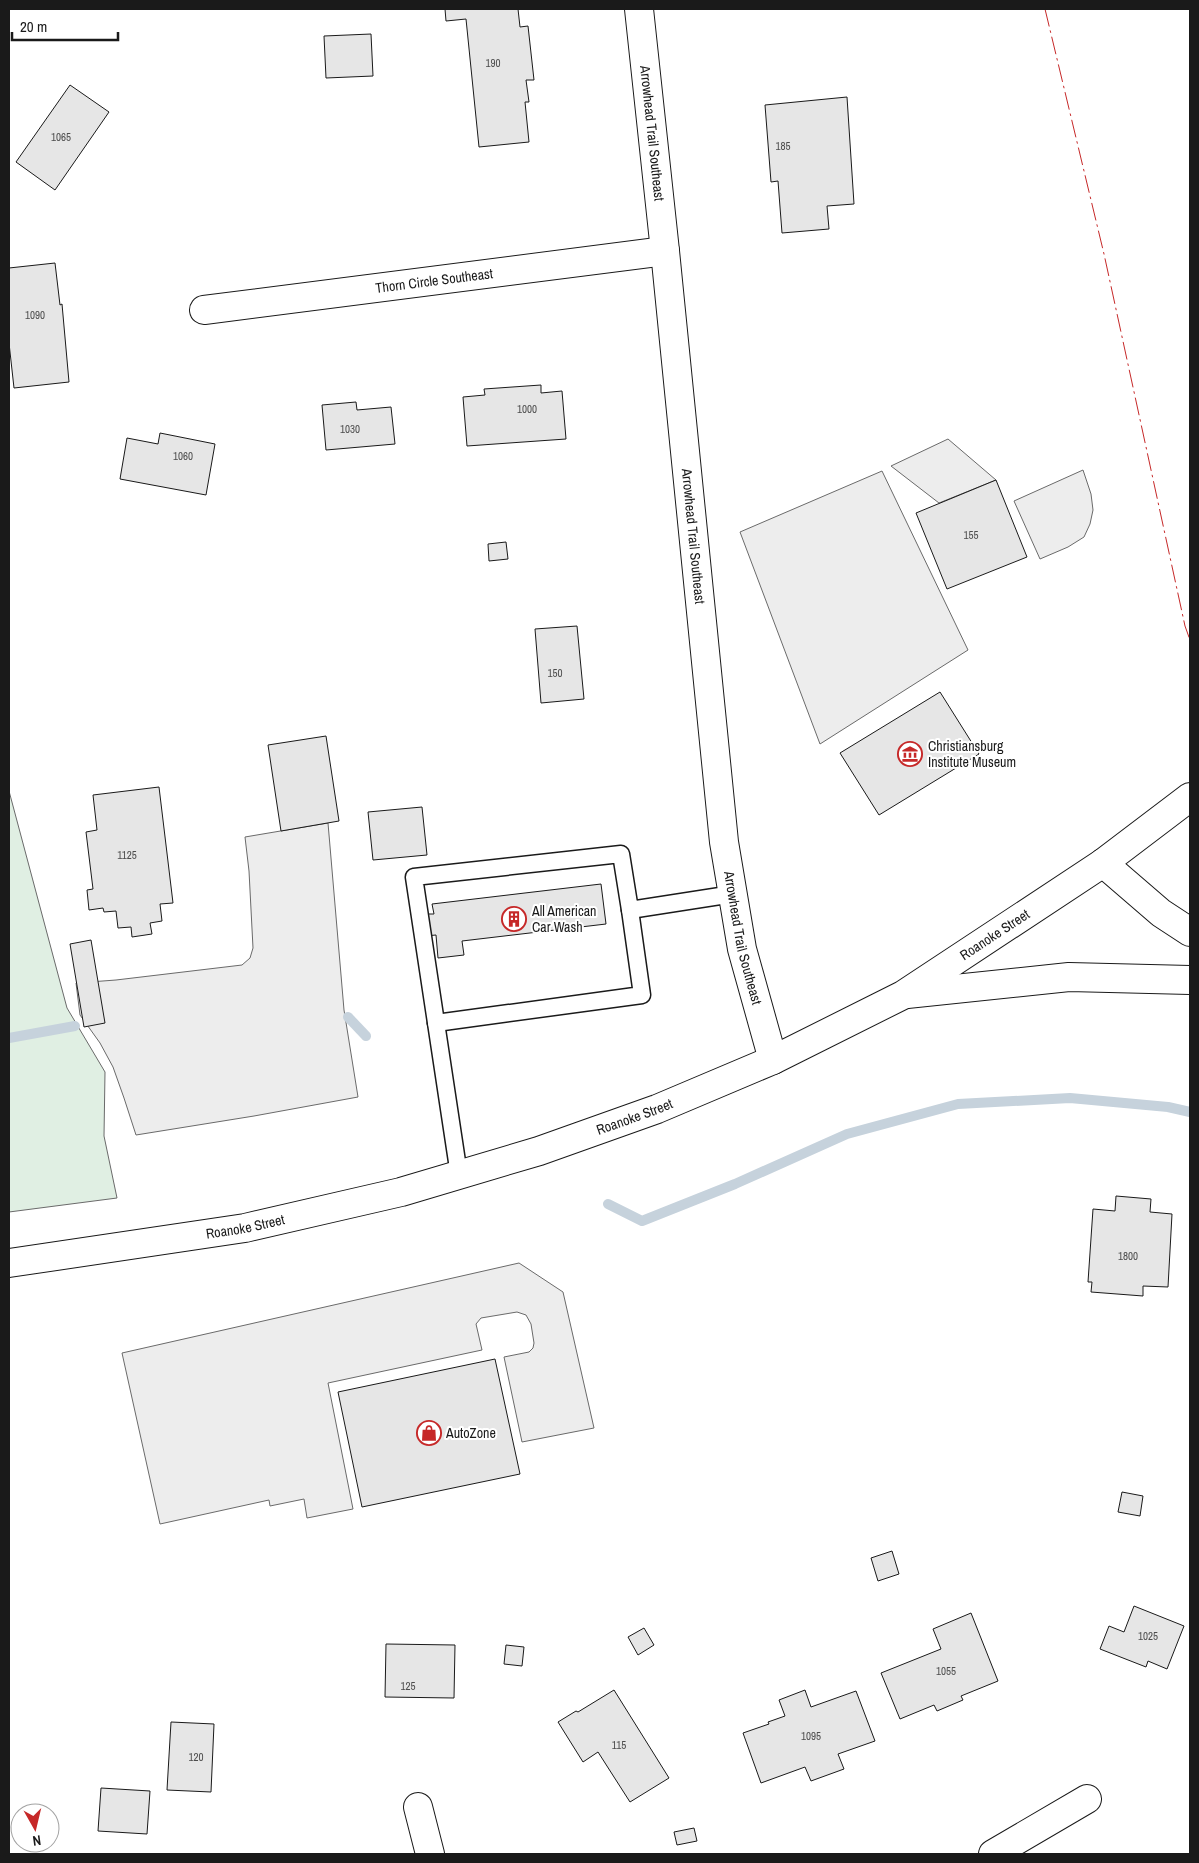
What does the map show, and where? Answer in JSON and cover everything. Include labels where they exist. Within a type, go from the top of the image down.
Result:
[{"type":"main road","name":"Arrowhead Trail Southeast","points":[[639,9],[666,251],[724,842],[742,949],[772,1060]]},
{"type":"main road","name":"Thorn Circle Southeast","points":[[204,310],[666,251]]},
{"type":"main road","name":"Roanoke Street","points":[[9,1263],[245,1228],[402,1192],[539,1151],[657,1109],[772,1060],[903,995],[1103,863],[1190,797]]},
{"type":"main road","points":[[1103,863],[1161,913],[1190,932]]},
{"type":"main road","points":[[903,995],[1069,977],[1190,980]]},
{"type":"main road","points":[[993,1854],[1087,1799]]},
{"type":"main road","points":[[418,1807],[430,1854]]},
{"type":"lane","points":[[436,1023],[642,995],[622,854],[414,877],[436,1023],[459,1175]]},
{"type":"lane","points":[[630,910],[733,894]]},
{"type":"green space","points":[[9,791],[67,1008],[105,1072],[104,1136],[117,1198],[9,1212]]},
{"type":"shaded area","points":[[948,439],[996,480],[939,503],[891,466]]},
{"type":"shaded area","points":[[1083,470],[1091,494],[1093,510],[1090,524],[1084,537],[1068,547],[1040,559],[1014,501]]},
{"type":"shaded area","points":[[882,471],[968,650],[820,744],[740,532]]},
{"type":"shaded area","points":[[328,823],[344,1010],[358,1097],[136,1135],[113,1067],[100,1043],[80,1015],[76,983],[242,965],[250,958],[253,948],[249,871],[245,837]]},
{"type":"shaded area","points":[[519,1263],[563,1292],[594,1428],[522,1442],[504,1357],[529,1352],[533,1348],[531,1324],[526,1315],[517,1312],[481,1318],[476,1324],[482,1350],[328,1383],[353,1509],[307,1518],[304,1499],[270,1506],[269,1500],[160,1524],[122,1353]]},
{"type":"building","points":[[445,9],[518,9],[520,27],[528,26],[534,80],[526,80],[529,102],[525,102],[529,142],[479,147],[466,19],[446,21]]},
{"type":"building","points":[[371,34],[373,76],[326,78],[324,36]]},
{"type":"building","points":[[70,85],[109,112],[55,190],[16,162]]},
{"type":"building","points":[[847,97],[854,204],[827,206],[829,229],[782,233],[778,181],[771,182],[765,105]]},
{"type":"building","points":[[55,263],[60,305],[62,304],[69,382],[14,388],[9,343],[9,268]]},
{"type":"building","points":[[541,385],[541,393],[562,391],[566,439],[467,446],[463,397],[485,395],[484,389]]},
{"type":"building","points":[[356,402],[357,410],[391,407],[395,444],[326,450],[322,405]]},
{"type":"building","points":[[160,433],[215,444],[206,495],[120,479],[127,438],[158,444]]},
{"type":"building","points":[[996,480],[1027,557],[947,589],[916,513]]},
{"type":"building","points":[[506,542],[508,559],[489,561],[488,544]]},
{"type":"building","points":[[577,626],[584,699],[541,703],[535,629]]},
{"type":"building","name":"Christiansburg Institute Museum","points":[[940,692],[979,754],[879,815],[840,753]]},
{"type":"building","points":[[326,736],[339,821],[281,831],[268,745]]},
{"type":"building","points":[[159,787],[173,903],[160,904],[162,921],[150,923],[152,934],[132,937],[131,927],[118,928],[116,911],[104,912],[103,908],[89,910],[87,890],[93,889],[86,832],[97,830],[93,795]]},
{"type":"building","points":[[422,807],[427,855],[373,860],[368,812]]},
{"type":"building","name":"All American Car Wash","points":[[601,884],[606,924],[462,941],[464,955],[438,958],[436,935],[425,936],[423,914],[434,914],[432,904]]},
{"type":"building","points":[[91,940],[105,1023],[84,1027],[70,944]]},
{"type":"building","points":[[1116,1196],[1151,1199],[1150,1212],[1172,1214],[1168,1287],[1143,1286],[1143,1296],[1091,1292],[1092,1282],[1088,1282],[1093,1209],[1115,1211]]},
{"type":"building","name":"AutoZone","points":[[495,1359],[520,1474],[362,1507],[338,1392]]},
{"type":"building","points":[[1122,1492],[1143,1496],[1140,1516],[1118,1512]]},
{"type":"building","points":[[892,1551],[899,1574],[878,1581],[871,1558]]},
{"type":"building","points":[[1134,1606],[1184,1626],[1167,1669],[1148,1661],[1146,1667],[1100,1649],[1109,1626],[1124,1632]]},
{"type":"building","points":[[971,1613],[998,1681],[961,1696],[963,1700],[937,1711],[934,1705],[900,1719],[881,1673],[941,1649],[933,1629]]},
{"type":"building","points":[[644,1628],[654,1645],[638,1655],[628,1637]]},
{"type":"building","points":[[386,1644],[455,1645],[454,1698],[385,1697]]},
{"type":"building","points":[[506,1645],[524,1647],[522,1666],[504,1664]]},
{"type":"building","points":[[614,1690],[669,1778],[630,1802],[598,1752],[583,1762],[558,1722]]},
{"type":"building","points":[[805,1690],[811,1707],[856,1691],[875,1741],[838,1754],[844,1769],[811,1781],[805,1767],[761,1783],[743,1733],[785,1716],[779,1700]]},
{"type":"building","points":[[171,1722],[214,1724],[211,1792],[167,1790]]},
{"type":"building","points":[[101,1788],[150,1791],[147,1834],[98,1831]]},
{"type":"building","points":[[694,1828],[697,1841],[677,1845],[674,1832]]},
{"type":"waterway","points":[[348,1017],[366,1036]]},
{"type":"waterway","points":[[9,1038],[75,1026]]},
{"type":"waterway","points":[[608,1204],[642,1221],[735,1184],[847,1134],[958,1104],[1070,1098],[1168,1107],[1190,1112]]},
{"type":"power","points":[[1045,9],[1104,254],[1185,626],[1190,640]]},
{"type":"place","name":"Christiansburg Institute Museum","points":[[910,754]]},
{"type":"place","name":"All American Car Wash","points":[[514,919]]},
{"type":"place","name":"AutoZone","points":[[429,1433]]}]
